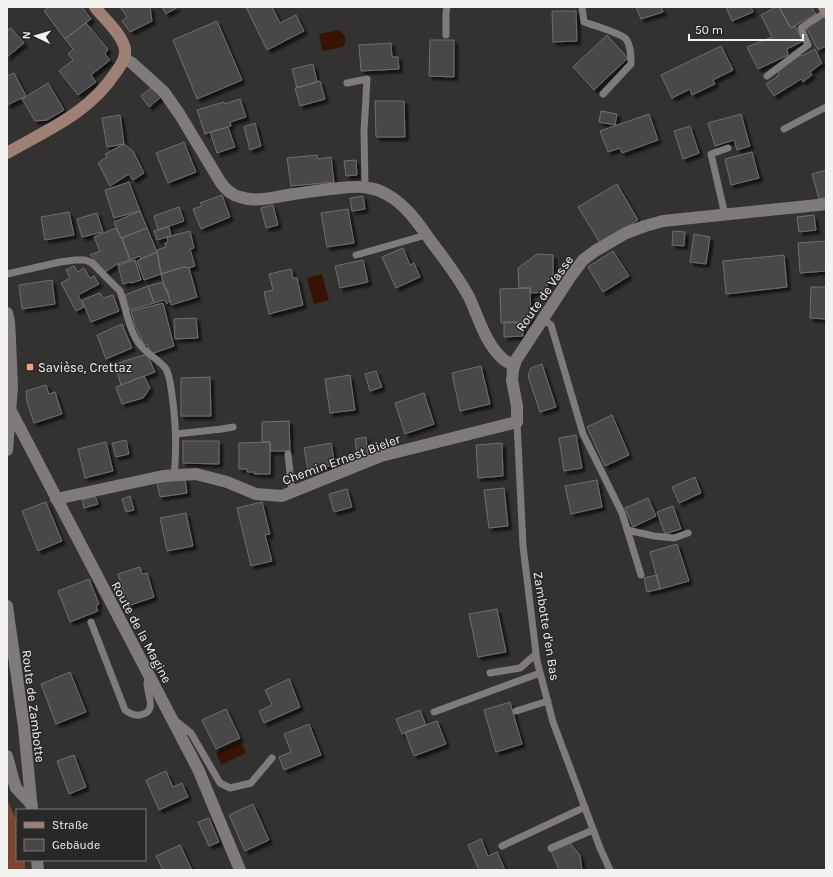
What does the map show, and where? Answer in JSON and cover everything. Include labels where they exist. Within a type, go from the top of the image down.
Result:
[{"type":"street","points":[[7,153],[59,124],[86,106],[105,88],[123,61],[124,48],[120,39],[113,28],[95,7]]},
{"type":"street","points":[[824,7],[826,11]]},
{"type":"street","points":[[124,58],[132,63],[164,92],[180,115],[221,183],[230,192],[240,197],[255,199],[341,188],[365,187],[376,189],[396,200],[408,211],[449,266],[469,297],[493,347],[505,360],[514,366]]},
{"type":"street","name":"Route de Vasse","points":[[517,422],[517,406],[512,380],[516,360],[571,276],[583,260],[595,251],[626,233],[663,221],[826,204]]},
{"type":"street","points":[[7,312],[12,362],[11,411],[7,450]]},
{"type":"street","name":"Route de la Magine","points":[[11,411],[198,769],[240,870]]},
{"type":"street","name":"Chemin Ernest Bieler","points":[[56,499],[163,476],[196,474],[227,482],[256,494],[282,496],[381,456],[517,422]]},
{"type":"street","name":"Route de Zambotte","points":[[7,606],[24,727],[32,807]]},
{"type":"street","points":[[7,756],[16,788],[32,807]]},
{"type":"lane","points":[[446,35],[447,7]]},
{"type":"lane","points":[[582,7],[584,22],[612,32],[625,39],[631,50],[631,64],[603,94]]},
{"type":"lane","points":[[767,76],[808,45],[801,28],[826,11]]},
{"type":"lane","points":[[347,83],[367,79],[364,131],[365,187]]},
{"type":"lane","points":[[784,129],[826,107]]},
{"type":"lane","points":[[725,215],[711,154],[728,148]]},
{"type":"lane","points":[[356,255],[426,235]]},
{"type":"lane","points":[[7,274],[60,262],[82,260],[92,264],[120,291],[133,333],[138,343],[166,370],[171,389],[176,434],[174,476]]},
{"type":"lane","points":[[543,319],[551,325],[584,434],[622,513],[641,575]]},
{"type":"lane","name":"Zambotte d'en Bas","points":[[517,422],[523,546],[536,654],[553,722],[593,830],[610,870]]},
{"type":"lane","points":[[176,434],[233,427]]},
{"type":"lane","points":[[288,454],[292,491]]},
{"type":"lane","points":[[627,530],[654,536],[674,538],[688,533]]},
{"type":"lane","points":[[91,622],[125,710],[128,713],[141,715],[147,713],[150,708],[151,704],[146,681],[149,676]]},
{"type":"lane","points":[[490,673],[520,668],[536,654]]},
{"type":"lane","points":[[434,712],[540,673]]},
{"type":"lane","points":[[516,711],[548,701]]},
{"type":"lane","points":[[170,715],[191,733],[220,783],[230,788],[251,782],[272,758]]},
{"type":"lane","points":[[502,846],[585,807]]},
{"type":"lane","points":[[550,848],[593,830]]},
{"type":"shaded area","points":[[339,30],[345,38],[343,47],[322,51],[319,34]]},
{"type":"shaded area","points":[[322,274],[329,300],[314,304],[307,278]]},
{"type":"shaded area","points":[[241,742],[246,753],[221,765],[216,753]]},
{"type":"shaded area","points":[[7,799],[16,820],[16,861],[25,861],[25,870],[7,870]]},
{"type":"building","points":[[49,7],[82,7],[91,19],[65,39],[44,11]]},
{"type":"building","points":[[120,7],[150,7],[152,21],[130,32],[122,21],[127,17]]},
{"type":"building","points":[[162,7],[178,7],[166,14]]},
{"type":"building","points":[[246,7],[272,7],[280,23],[296,15],[304,31],[267,50]]},
{"type":"building","points":[[636,7],[661,7],[663,12],[641,19]]},
{"type":"building","points":[[726,7],[751,7],[753,12],[732,21]]},
{"type":"building","points":[[776,7],[779,7],[791,28],[795,26],[803,41],[787,49],[788,55],[758,69],[747,47],[772,37],[761,15]]},
{"type":"building","points":[[811,7],[816,14],[791,28],[779,8]]},
{"type":"building","points":[[552,11],[576,11],[577,41],[553,42]]},
{"type":"building","points":[[824,17],[826,20],[826,46],[818,50],[806,27]]},
{"type":"building","points":[[217,21],[242,80],[197,99],[173,40]]},
{"type":"building","points":[[86,23],[108,49],[105,54],[110,60],[91,75],[96,82],[78,95],[59,71],[73,60],[68,54],[73,49],[65,39]]},
{"type":"building","points":[[11,28],[24,43],[7,57],[7,31]]},
{"type":"building","points":[[607,35],[628,58],[594,90],[573,67]]},
{"type":"building","points":[[430,40],[454,40],[454,77],[429,76]]},
{"type":"building","points":[[391,43],[392,57],[398,57],[399,69],[361,71],[359,45]]},
{"type":"building","points":[[721,46],[733,70],[713,80],[715,84],[692,95],[690,89],[672,98],[661,75]]},
{"type":"building","points":[[815,49],[822,63],[810,72],[812,75],[803,82],[801,79],[774,96],[766,84],[777,77],[779,73],[777,70],[800,55],[802,56]]},
{"type":"building","points":[[313,64],[317,82],[297,88],[292,69]]},
{"type":"building","points":[[14,73],[26,96],[7,105],[7,76]]},
{"type":"building","points":[[320,81],[325,99],[300,106],[295,88]]},
{"type":"building","points":[[48,83],[64,110],[47,120],[35,121],[22,99]]},
{"type":"building","points":[[152,87],[161,97],[149,107],[141,96]]},
{"type":"building","points":[[240,99],[246,117],[230,122],[231,126],[205,134],[197,110]]},
{"type":"building","points":[[375,101],[404,101],[405,137],[376,137]]},
{"type":"building","points":[[601,111],[617,114],[615,125],[599,122]]},
{"type":"building","points":[[649,114],[658,140],[622,153],[620,148],[608,152],[600,131]]},
{"type":"building","points":[[741,114],[750,146],[737,150],[734,140],[715,146],[708,123]]},
{"type":"building","points":[[120,115],[124,144],[107,147],[102,118]]},
{"type":"building","points":[[255,123],[261,146],[250,150],[244,127]]},
{"type":"building","points":[[690,126],[699,153],[683,159],[674,131]]},
{"type":"building","points":[[228,127],[235,147],[217,153],[210,132]]},
{"type":"building","points":[[184,142],[196,172],[168,183],[156,153]]},
{"type":"building","points":[[124,144],[133,151],[144,173],[133,180],[129,174],[110,186],[98,163],[107,157],[105,154]]},
{"type":"building","points":[[752,152],[759,178],[731,185],[725,159]]},
{"type":"building","points":[[317,155],[318,159],[331,157],[334,182],[291,186],[287,158]]},
{"type":"building","points":[[356,160],[357,175],[346,176],[344,161]]},
{"type":"building","points":[[826,170],[826,197],[819,199],[812,174]]},
{"type":"building","points":[[129,182],[140,211],[114,218],[105,190]]},
{"type":"building","points":[[617,184],[638,220],[600,243],[578,207]]},
{"type":"building","points":[[222,195],[230,217],[201,229],[193,209],[202,206],[200,203]]},
{"type":"building","points":[[363,196],[365,209],[352,211],[350,198]]},
{"type":"building","points":[[273,205],[278,225],[266,228],[261,208]]},
{"type":"building","points":[[179,207],[184,221],[158,230],[154,216]]},
{"type":"building","points":[[348,209],[354,243],[327,247],[321,213]]},
{"type":"building","points":[[140,211],[147,228],[121,238],[114,222]]},
{"type":"building","points":[[69,212],[74,235],[45,240],[41,217]]},
{"type":"building","points":[[97,213],[103,232],[82,237],[77,219]]},
{"type":"building","points":[[814,215],[816,230],[799,232],[797,217]]},
{"type":"building","points":[[169,227],[171,236],[157,240],[154,231]]},
{"type":"building","points":[[116,228],[122,238],[130,260],[117,264],[105,272],[90,255],[100,251],[94,237]]},
{"type":"building","points":[[147,228],[157,252],[141,259],[140,256],[130,260],[122,238]]},
{"type":"building","points":[[190,231],[194,248],[190,249],[195,266],[189,268],[184,267],[161,274],[157,250],[166,247],[165,243],[168,242],[167,237]]},
{"type":"building","points":[[673,231],[685,232],[684,246],[672,245]]},
{"type":"building","points":[[694,234],[710,237],[706,264],[690,262]]},
{"type":"building","points":[[826,241],[826,271],[800,273],[798,243]]},
{"type":"building","points":[[403,248],[410,265],[414,263],[420,277],[396,288],[382,257]]},
{"type":"building","points":[[613,251],[629,276],[603,292],[588,267]]},
{"type":"building","points":[[157,252],[161,274],[144,280],[137,261]]},
{"type":"building","points":[[537,254],[553,255],[553,274],[547,282],[547,292],[530,293],[530,288],[519,288],[518,268]]},
{"type":"building","points":[[784,255],[787,287],[726,294],[723,261]]},
{"type":"building","points":[[135,260],[141,280],[123,284],[118,265]]},
{"type":"building","points":[[363,260],[368,282],[340,288],[335,266]]},
{"type":"building","points":[[74,266],[78,272],[84,268],[90,278],[94,276],[99,284],[78,295],[84,307],[76,311],[61,283],[70,278],[66,270]]},
{"type":"building","points":[[184,267],[189,268],[197,297],[171,305],[161,274]]},
{"type":"building","points":[[291,269],[293,278],[297,278],[303,305],[269,314],[264,292],[273,290],[269,274]]},
{"type":"building","points":[[52,280],[55,304],[22,309],[19,285]]},
{"type":"building","points":[[163,282],[170,300],[167,304],[164,300],[154,303],[148,286]]},
{"type":"building","points":[[148,286],[154,303],[129,310],[125,295]]},
{"type":"building","points":[[811,287],[826,287],[826,319],[810,318]]},
{"type":"building","points":[[530,288],[531,322],[501,323],[500,289]]},
{"type":"building","points":[[100,293],[103,298],[113,295],[119,311],[91,322],[82,300]]},
{"type":"building","points":[[163,303],[174,346],[151,354],[147,344],[144,345],[135,325],[131,311]]},
{"type":"building","points":[[196,318],[198,338],[175,339],[174,319]]},
{"type":"building","points":[[504,322],[522,322],[523,336],[504,337]]},
{"type":"building","points":[[122,324],[132,348],[106,359],[97,335]]},
{"type":"building","points":[[147,354],[155,372],[121,385],[115,364]]},
{"type":"building","points":[[542,364],[556,407],[540,412],[528,376],[531,368]]},
{"type":"building","points":[[481,366],[490,404],[460,411],[452,373]]},
{"type":"building","points":[[376,371],[382,387],[370,391],[365,374]]},
{"type":"building","points":[[350,375],[355,410],[330,413],[325,379]]},
{"type":"building","points":[[144,376],[150,388],[143,398],[122,404],[116,387]]},
{"type":"building","points":[[210,377],[211,416],[181,416],[181,378]]},
{"type":"building","points":[[46,385],[49,394],[55,392],[62,414],[34,423],[27,402],[26,391]]},
{"type":"building","points":[[424,393],[434,424],[405,434],[395,403]]},
{"type":"building","points":[[612,415],[629,455],[605,466],[587,427]]},
{"type":"building","points":[[289,421],[290,451],[270,451],[270,442],[262,442],[262,422]]},
{"type":"building","points":[[576,435],[582,468],[564,471],[559,438]]},
{"type":"building","points":[[366,437],[368,454],[357,455],[355,439]]},
{"type":"building","points":[[126,440],[129,454],[116,457],[112,443]]},
{"type":"building","points":[[183,441],[219,441],[219,464],[183,463]]},
{"type":"building","points":[[106,442],[113,471],[85,478],[78,449]]},
{"type":"building","points":[[270,442],[270,474],[254,474],[254,472],[247,472],[247,469],[239,469],[239,443]]},
{"type":"building","points":[[331,443],[335,465],[308,470],[304,448]]},
{"type":"building","points":[[502,443],[503,476],[478,478],[476,445]]},
{"type":"building","points":[[695,477],[701,493],[679,503],[672,487]]},
{"type":"building","points":[[185,478],[187,493],[160,497],[157,483]]},
{"type":"building","points":[[597,480],[602,507],[571,514],[565,486]]},
{"type":"building","points":[[504,488],[508,526],[489,528],[484,490]]},
{"type":"building","points":[[347,489],[352,507],[334,512],[329,494]]},
{"type":"building","points":[[95,496],[98,504],[84,508],[82,500]]},
{"type":"building","points":[[130,496],[134,510],[126,512],[122,499]]},
{"type":"building","points":[[648,498],[656,516],[633,527],[625,508]]},
{"type":"building","points":[[46,502],[62,541],[38,551],[22,511]]},
{"type":"building","points":[[262,502],[270,534],[265,535],[272,561],[251,566],[237,508]]},
{"type":"building","points":[[673,506],[681,529],[665,534],[657,512]]},
{"type":"building","points":[[186,513],[193,546],[167,551],[160,518]]},
{"type":"building","points":[[677,544],[689,581],[660,589],[650,552]]},
{"type":"building","points":[[140,567],[142,574],[147,573],[154,597],[128,606],[118,574]]},
{"type":"building","points":[[657,575],[660,589],[647,592],[644,578]]},
{"type":"building","points":[[89,579],[99,604],[96,606],[98,611],[70,622],[58,591]]},
{"type":"building","points":[[497,609],[506,652],[478,657],[469,614]]},
{"type":"building","points":[[70,672],[86,712],[56,724],[41,684]]},
{"type":"building","points":[[289,679],[300,707],[264,723],[259,711],[272,705],[265,690]]},
{"type":"building","points":[[510,702],[522,744],[496,752],[484,710]]},
{"type":"building","points":[[226,709],[240,738],[216,749],[202,720]]},
{"type":"building","points":[[420,710],[426,725],[402,734],[396,719]]},
{"type":"building","points":[[437,721],[446,744],[414,756],[405,732]]},
{"type":"building","points":[[309,724],[321,755],[284,770],[279,757],[291,752],[284,734]]},
{"type":"building","points":[[74,755],[86,787],[69,794],[57,761]]},
{"type":"building","points":[[166,771],[173,787],[182,783],[188,797],[159,810],[146,780]]},
{"type":"building","points":[[253,804],[269,840],[245,851],[229,815]]},
{"type":"building","points":[[209,818],[219,842],[209,846],[198,822]]},
{"type":"building","points":[[481,839],[488,856],[497,852],[505,870],[479,870],[468,845]]},
{"type":"building","points":[[570,843],[580,855],[582,870],[559,870],[551,851]]},
{"type":"building","points":[[180,845],[192,870],[163,870],[156,856]]},
{"type":"place","name":"Savièse, Crettaz","points":[[30,367]]}]
